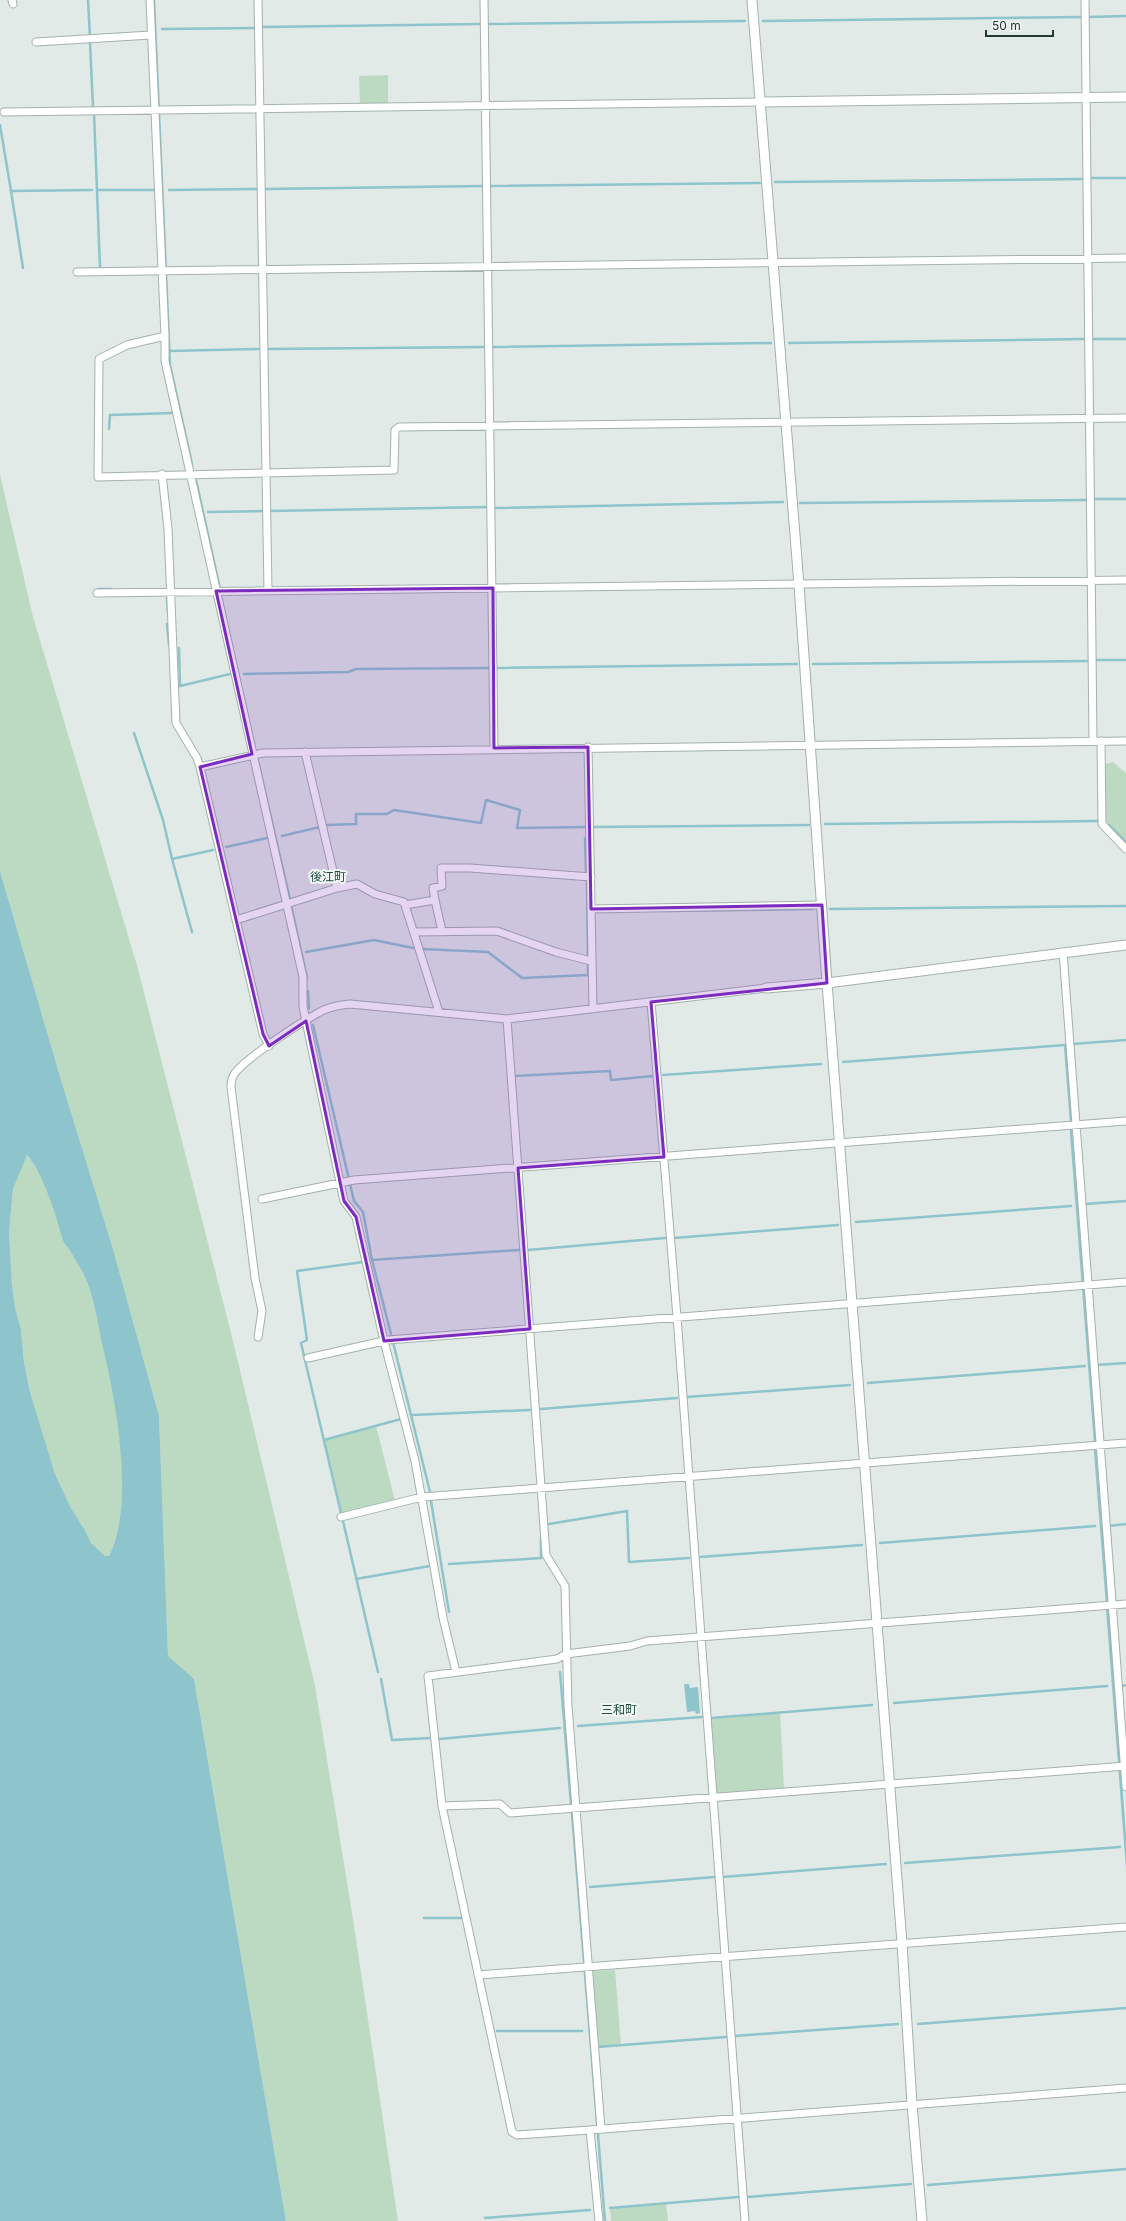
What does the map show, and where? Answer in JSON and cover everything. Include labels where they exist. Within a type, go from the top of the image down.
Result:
[{"type":"street","points":[[150,0],[151,35],[158,110],[165,270],[165,361],[303,977],[303,1006],[345,1181],[344,1202],[356,1217],[384,1340],[415,1460],[443,1618],[456,1672]]},
{"type":"street","points":[[258,0],[268,591]]},
{"type":"street","points":[[484,0],[494,748]]},
{"type":"street","points":[[752,0],[799,585],[827,982],[853,1303],[876,1623],[902,1943],[912,2104],[922,2221]]},
{"type":"street","points":[[1085,0],[1093,741]]},
{"type":"street","points":[[36,42],[151,35]]},
{"type":"street","points":[[4,112],[1126,97]]},
{"type":"street","points":[[77,272],[488,265],[1126,258]]},
{"type":"street","points":[[165,336],[127,345],[99,359],[97,415],[98,476],[394,470],[397,428],[1126,418]]},
{"type":"street","points":[[162,474],[166,500],[176,723],[197,758],[200,766],[263,1034],[269,1046]]},
{"type":"street","points":[[97,593],[1126,580]]},
{"type":"street","points":[[1101,741],[1102,824],[1126,849]]},
{"type":"street","points":[[200,766],[252,754],[305,752],[494,748],[1126,741]]},
{"type":"street","points":[[588,748],[593,1009]]},
{"type":"street","points":[[305,752],[337,888]]},
{"type":"street","points":[[442,931],[433,888],[442,886],[442,868],[470,868],[591,877]]},
{"type":"street","points":[[236,920],[286,902],[357,884],[375,894],[404,902],[438,1012]]},
{"type":"street","points":[[405,905],[436,900]]},
{"type":"street","points":[[591,909],[822,905]]},
{"type":"street","points":[[414,932],[497,931],[556,952],[591,961]]},
{"type":"street","points":[[258,1336],[262,1311],[255,1278],[231,1080],[235,1072],[269,1046],[306,1021],[333,1006],[350,1004],[507,1019],[827,982],[1126,945]]},
{"type":"street","points":[[1063,952],[1084,1285],[1100,1445],[1122,1766],[1126,1787]]},
{"type":"street","points":[[651,1002],[677,1317],[745,2221]]},
{"type":"street","points":[[507,1019],[546,1555],[565,1586],[566,1654],[577,1808],[585,1967],[596,2129],[599,2221]]},
{"type":"street","points":[[262,1199],[345,1181],[1126,1121]]},
{"type":"street","points":[[308,1358],[384,1340],[1126,1282]]},
{"type":"street","points":[[341,1517],[422,1497],[1126,1443]]},
{"type":"street","points":[[1126,1604],[647,1641],[630,1646],[566,1654],[557,1659],[428,1676],[442,1806],[512,2132],[517,2135],[1126,2088]]},
{"type":"street","points":[[442,1806],[500,1804],[510,1813],[1122,1766]]},
{"type":"street","points":[[478,1975],[1126,1927]]},
{"type":"highlighted area","points":[[493,588],[494,748],[588,747],[591,909],[822,905],[827,983],[651,1002],[664,1157],[518,1168],[530,1329],[384,1341],[356,1217],[344,1201],[306,1021],[269,1046],[263,1034],[200,767],[252,754],[216,591]]},
{"type":"green space","points":[[388,75],[388,104],[360,104],[359,76]]},
{"type":"green space","points":[[0,475],[33,617],[138,969],[233,1341],[315,1686],[353,1919],[398,2221],[286,2221],[194,1679],[168,1657],[159,1416],[113,1249],[61,1080],[0,871]]},
{"type":"green space","points":[[1113,762],[1126,773],[1126,840],[1105,821],[1105,764]]},
{"type":"green space","points":[[27,1155],[44,1183],[53,1206],[63,1240],[74,1257],[88,1285],[93,1301],[113,1392],[121,1449],[122,1478],[121,1506],[117,1532],[109,1556],[105,1556],[91,1543],[71,1508],[55,1474],[30,1392],[24,1363],[21,1329],[15,1308],[12,1285],[9,1232],[13,1189]]},
{"type":"green space","points":[[376,1426],[395,1501],[341,1513],[324,1440]]},
{"type":"green space","points":[[780,1712],[784,1788],[716,1793],[711,1718]]},
{"type":"green space","points":[[615,1970],[621,2045],[597,2047],[593,1971]]},
{"type":"green space","points":[[666,2204],[668,2221],[611,2221],[610,2208]]},
{"type":"water","points":[[0,871],[61,1080],[113,1249],[159,1416],[168,1656],[194,1679],[286,2221],[0,2221]],"holes":[[[27,1155],[33,1162],[57,1218],[64,1243],[78,1264],[88,1284],[112,1389],[117,1418],[122,1479],[121,1507],[117,1534],[109,1556],[105,1556],[91,1543],[71,1508],[55,1474],[30,1392],[24,1363],[21,1329],[15,1308],[12,1285],[9,1232],[13,1189]]]},
{"type":"water","points":[[1109,1608],[1126,1835],[1126,1869],[1106,1609]]},
{"type":"water","points":[[684,1684],[689,1684],[690,1688],[698,1687],[700,1713],[696,1714],[695,1711],[687,1712]]},
{"type":"waterway","points":[[88,0],[90,37]]},
{"type":"waterway","points":[[154,0],[170,365],[192,464]]},
{"type":"waterway","points":[[1089,17],[1126,16]]},
{"type":"waterway","points":[[763,21],[1081,17]]},
{"type":"waterway","points":[[488,24],[745,21]]},
{"type":"waterway","points":[[263,27],[481,24]]},
{"type":"waterway","points":[[162,29],[256,28]]},
{"type":"waterway","points":[[90,43],[93,107]]},
{"type":"waterway","points":[[94,113],[100,268]]},
{"type":"waterway","points":[[0,125],[11,191],[92,190]]},
{"type":"waterway","points":[[1090,178],[1126,178]]},
{"type":"waterway","points":[[775,182],[1083,179]]},
{"type":"waterway","points":[[490,186],[760,183]]},
{"type":"waterway","points":[[265,189],[482,186]]},
{"type":"waterway","points":[[169,190],[258,189]]},
{"type":"waterway","points":[[97,190],[155,190]]},
{"type":"waterway","points":[[11,191],[23,268]]},
{"type":"waterway","points":[[789,343],[1085,339]]},
{"type":"waterway","points":[[1092,339],[1126,339]]},
{"type":"waterway","points":[[492,347],[771,343]]},
{"type":"waterway","points":[[267,349],[485,347]]},
{"type":"waterway","points":[[170,351],[259,349]]},
{"type":"waterway","points":[[109,429],[110,415],[173,413]]},
{"type":"waterway","points":[[196,480],[220,589]]},
{"type":"waterway","points":[[1093,499],[1126,499]]},
{"type":"waterway","points":[[800,503],[1085,500]]},
{"type":"waterway","points":[[495,508],[783,502]]},
{"type":"waterway","points":[[269,511],[488,507]]},
{"type":"waterway","points":[[208,512],[263,511]]},
{"type":"waterway","points":[[98,589],[111,589]]},
{"type":"waterway","points":[[167,598],[168,612]]},
{"type":"waterway","points":[[167,624],[169,645]]},
{"type":"waterway","points":[[179,648],[180,686],[230,674]]},
{"type":"waterway","points":[[1095,660],[1126,660]]},
{"type":"waterway","points":[[813,664],[1089,661]]},
{"type":"waterway","points":[[496,668],[797,664]]},
{"type":"waterway","points":[[244,674],[348,672],[356,669],[490,668]]},
{"type":"waterway","points":[[134,733],[163,820],[172,859]]},
{"type":"waterway","points":[[257,757],[290,900]]},
{"type":"waterway","points":[[326,825],[356,824],[356,814],[387,814],[394,810],[481,823],[486,800],[520,810],[517,828],[587,827]]},
{"type":"waterway","points":[[825,824],[1097,821]]},
{"type":"waterway","points":[[593,827],[809,825]]},
{"type":"waterway","points":[[1109,825],[1126,842]]},
{"type":"waterway","points":[[282,836],[320,827]]},
{"type":"waterway","points":[[226,847],[267,838]]},
{"type":"waterway","points":[[585,838],[586,871]]},
{"type":"waterway","points":[[192,932],[172,859],[213,850]]},
{"type":"waterway","points":[[587,881],[588,956]]},
{"type":"waterway","points":[[291,905],[307,978]]},
{"type":"waterway","points":[[830,909],[1126,906]]},
{"type":"waterway","points":[[668,911],[813,909]]},
{"type":"waterway","points":[[306,952],[374,940],[413,948]]},
{"type":"waterway","points":[[422,949],[488,952],[522,978],[588,975],[588,963]]},
{"type":"waterway","points":[[308,991],[309,1008]]},
{"type":"waterway","points":[[313,1025],[354,1201],[363,1212],[372,1260],[391,1334]]},
{"type":"waterway","points":[[1072,1044],[1126,1040]]},
{"type":"waterway","points":[[843,1062],[1065,1045],[1071,1121]]},
{"type":"waterway","points":[[663,1075],[821,1064]]},
{"type":"waterway","points":[[514,1076],[610,1071],[611,1080],[653,1076]]},
{"type":"waterway","points":[[1071,1131],[1095,1441]]},
{"type":"waterway","points":[[1085,1204],[1126,1201]]},
{"type":"waterway","points":[[856,1222],[1071,1206]]},
{"type":"waterway","points":[[674,1238],[838,1225]]},
{"type":"waterway","points":[[528,1250],[665,1238]]},
{"type":"waterway","points":[[372,1260],[519,1250]]},
{"type":"waterway","points":[[341,1513],[301,1343],[307,1340],[297,1271],[363,1262]]},
{"type":"waterway","points":[[393,1342],[430,1492]]},
{"type":"waterway","points":[[1096,1365],[1126,1363]]},
{"type":"waterway","points":[[868,1383],[1085,1366]]},
{"type":"waterway","points":[[687,1397],[850,1385]]},
{"type":"waterway","points":[[541,1409],[677,1398]]},
{"type":"waterway","points":[[412,1415],[530,1410]]},
{"type":"waterway","points":[[324,1440],[401,1419]]},
{"type":"waterway","points":[[1095,1449],[1107,1603]]},
{"type":"waterway","points":[[431,1501],[449,1612]]},
{"type":"waterway","points":[[549,1524],[627,1511],[629,1562],[689,1558]]},
{"type":"waterway","points":[[343,1521],[378,1672]]},
{"type":"waterway","points":[[1109,1526],[1126,1524]]},
{"type":"waterway","points":[[880,1543],[1095,1526]]},
{"type":"waterway","points":[[449,1564],[541,1558],[541,1537]]},
{"type":"waterway","points":[[700,1557],[862,1545]]},
{"type":"waterway","points":[[356,1579],[430,1566]]},
{"type":"waterway","points":[[560,1672],[571,1804]]},
{"type":"waterway","points":[[381,1679],[392,1740],[430,1738]]},
{"type":"waterway","points":[[894,1703],[1107,1686]]},
{"type":"waterway","points":[[711,1718],[872,1705]]},
{"type":"waterway","points":[[578,1726],[702,1717]]},
{"type":"waterway","points":[[439,1739],[560,1728]]},
{"type":"waterway","points":[[572,1813],[605,2221]]},
{"type":"waterway","points":[[905,1863],[1120,1847]]},
{"type":"waterway","points":[[722,1877],[886,1864]]},
{"type":"waterway","points":[[590,1887],[715,1877]]},
{"type":"waterway","points":[[424,1918],[462,1918]]},
{"type":"waterway","points":[[918,2024],[1126,2008]]},
{"type":"waterway","points":[[735,2036],[898,2024]]},
{"type":"waterway","points":[[497,2031],[582,2031]]},
{"type":"waterway","points":[[597,2047],[726,2037]]},
{"type":"waterway","points":[[928,2185],[1126,2169]]},
{"type":"waterway","points":[[747,2197],[911,2184]]},
{"type":"waterway","points":[[610,2208],[739,2197]]},
{"type":"waterway","points":[[485,2218],[590,2210]]},
{"type":"district","name":"後江町","points":[[328,877]]},
{"type":"district","name":"三和町","points":[[619,1710]]}]
